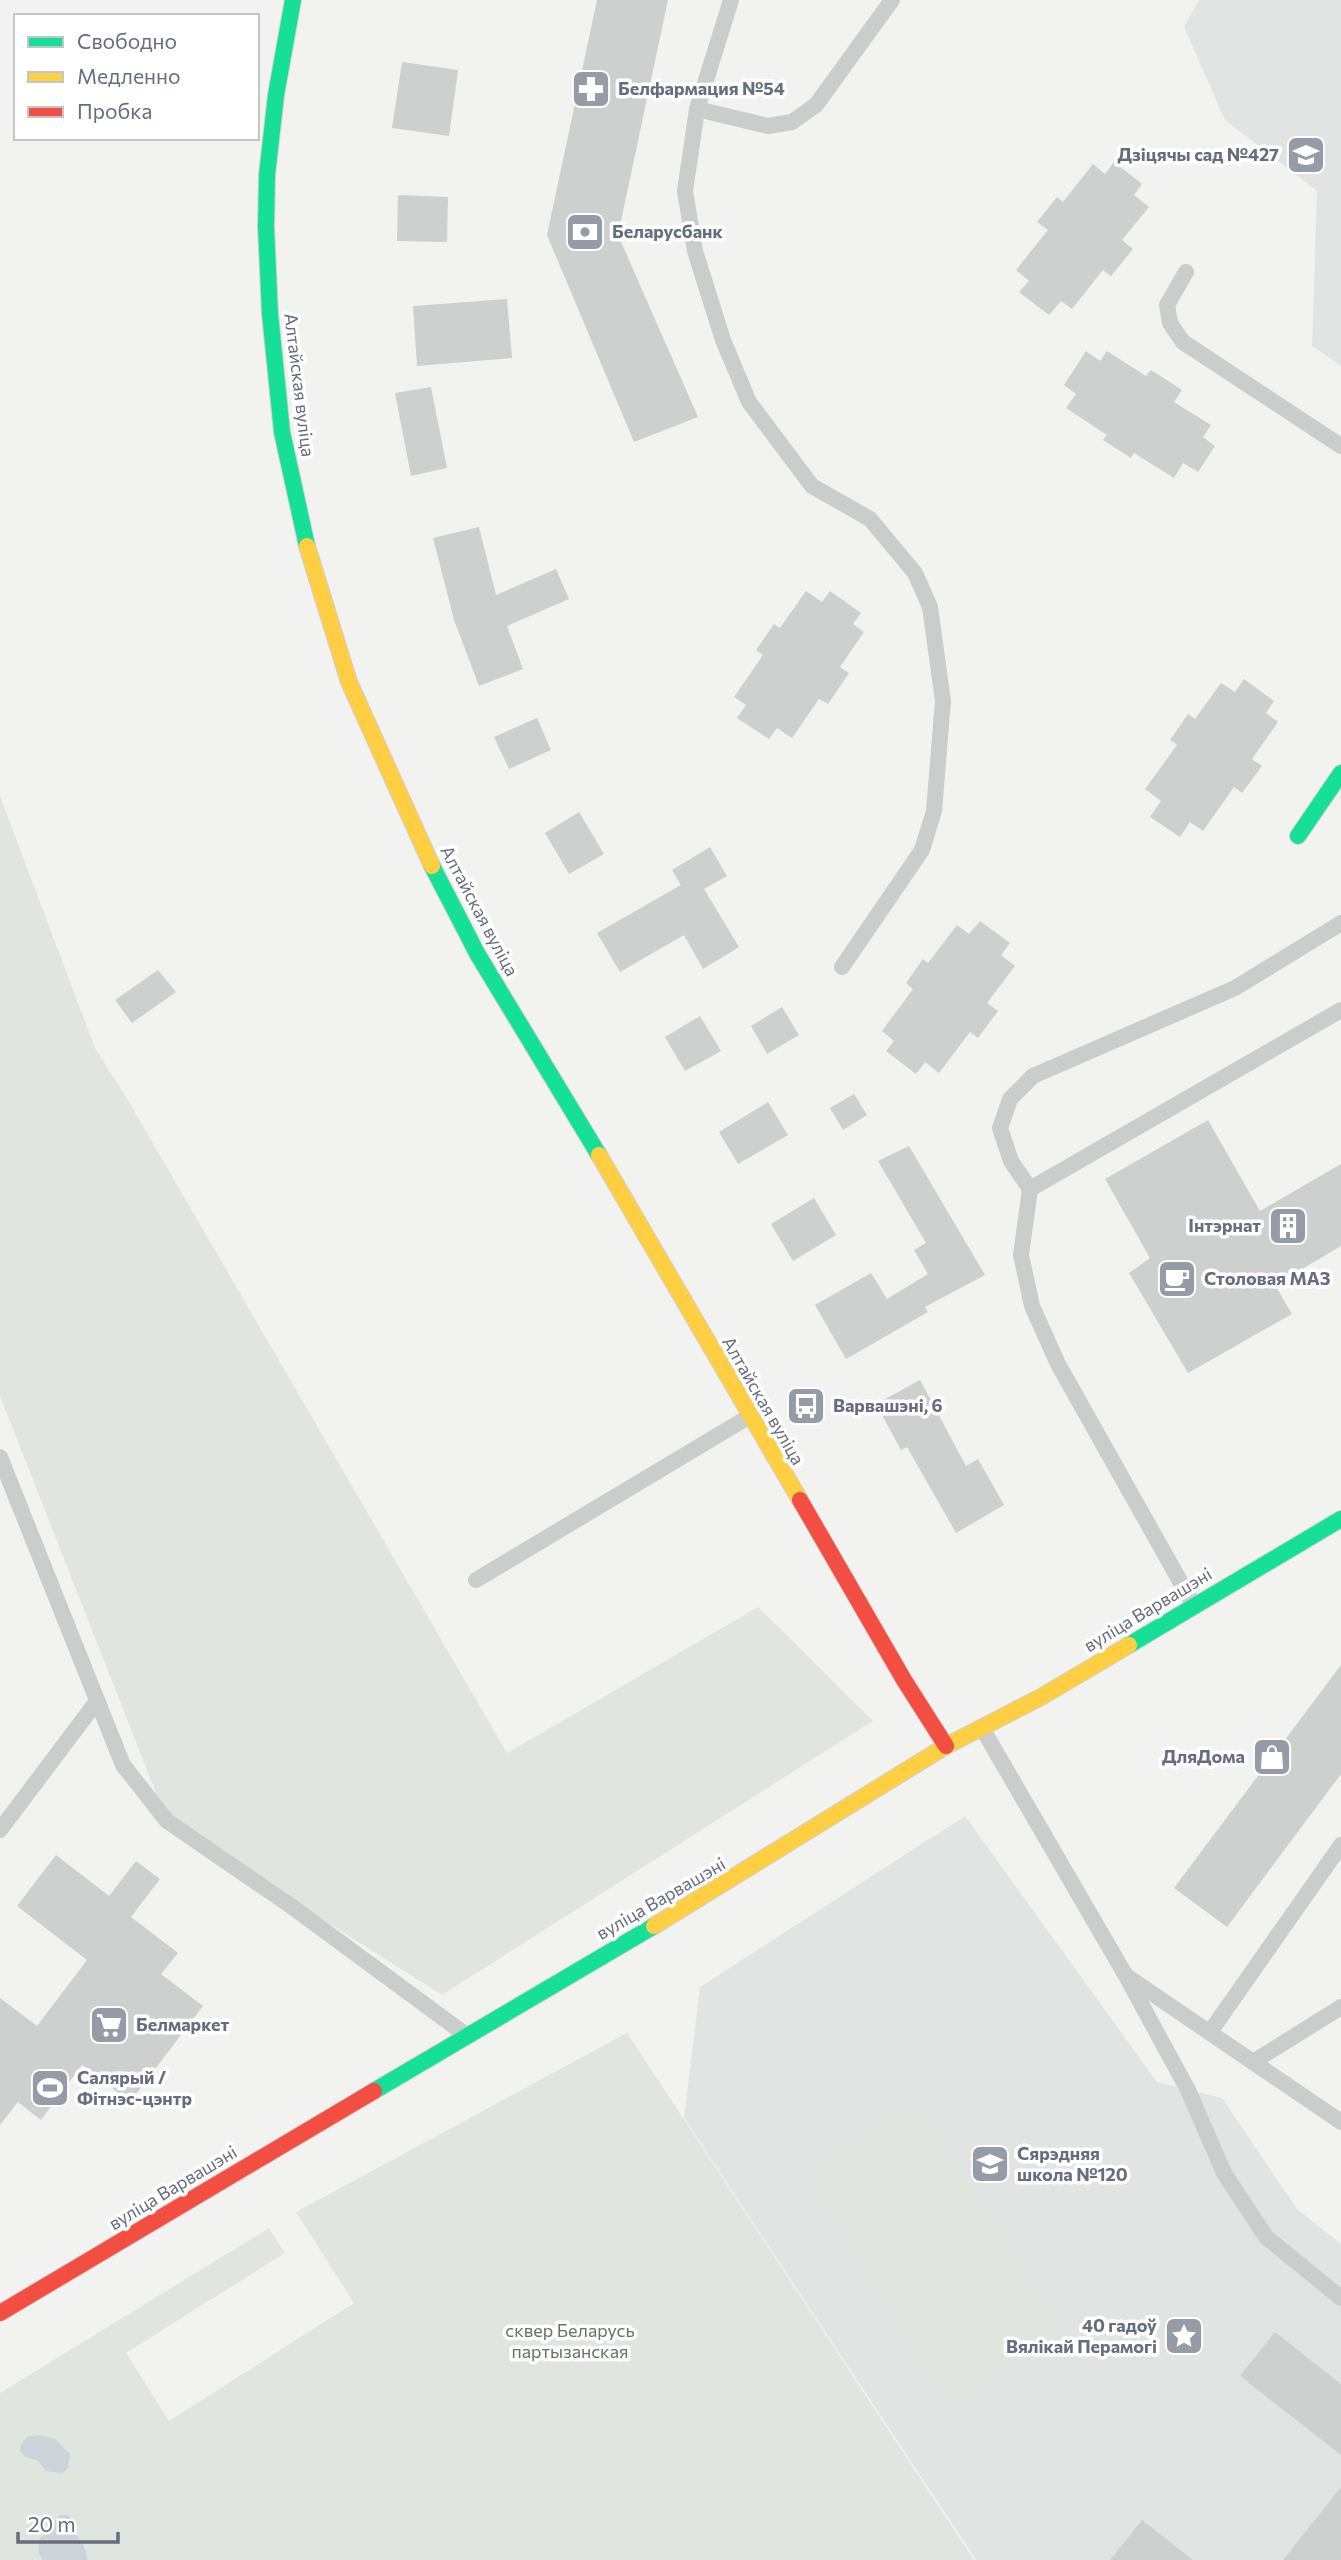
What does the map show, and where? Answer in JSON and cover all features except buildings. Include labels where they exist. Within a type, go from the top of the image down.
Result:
[{"type":"main road","name":"Алтайская вуліца","points":[[293,0],[276,95],[267,175],[266,227],[270,314],[284,445],[311,564],[349,682],[422,845],[478,955],[558,1085],[904,1680],[946,1746]]},
{"type":"main road","points":[[1298,836],[1341,774]]},
{"type":"main road","name":"вуліца Варвашэні","points":[[0,2313],[732,1881],[946,1746],[1041,1697],[1341,1518]]},
{"type":"lane","points":[[730,0],[697,109],[685,191],[695,251],[723,340],[750,402],[812,486],[870,519],[915,573],[930,607],[943,701],[934,811],[922,850],[842,967]]},
{"type":"lane","points":[[697,109],[768,126],[792,122],[816,105],[892,0]]},
{"type":"lane","points":[[1186,272],[1167,306],[1170,323],[1183,342],[1341,446]]},
{"type":"lane","points":[[1194,1606],[1058,1364],[1032,1306],[1021,1255],[1030,1189],[1011,1161],[1000,1128],[1010,1099],[1033,1076],[1235,988],[1341,923]]},
{"type":"lane","points":[[1030,1189],[1341,1010]]},
{"type":"lane","points":[[476,1580],[750,1416]]},
{"type":"lane","points":[[0,1458],[123,1765],[167,1821],[291,1906],[467,2036]]},
{"type":"lane","points":[[0,1830],[97,1701]]},
{"type":"lane","points":[[981,1727],[1126,1976],[1188,2090],[1224,2173],[1266,2237],[1341,2298]]},
{"type":"lane","points":[[1210,2032],[1341,1846]]},
{"type":"lane","points":[[1126,1976],[1341,2122]]},
{"type":"lane","points":[[1253,2062],[1341,2007]]},
{"type":"shaded area","name":"Дзіцячы сад №427","points":[[1199,0],[1341,0],[1341,366],[1312,346],[1317,191],[1225,120],[1184,27]]},
{"type":"shaded area","name":"Сярэдняя школа №120","points":[[965,1816],[1157,2082],[1222,2098],[1297,2209],[1341,2244],[1341,2560],[976,2560],[684,2118],[700,1987]]},
{"type":"shaded area","points":[[39,2435],[55,2439],[70,2454],[68,2468],[62,2473],[46,2471],[38,2461],[24,2456],[20,2451],[21,2444],[27,2437]]},
{"type":"shaded area","points":[[60,2515],[67,2515],[72,2521],[85,2548],[87,2560],[43,2560],[41,2557],[38,2549],[40,2538],[51,2530],[52,2524]]},
{"type":"green space","points":[[0,796],[95,1048],[507,1753],[758,1607],[873,1721],[442,1995],[167,1821],[0,1396]]},
{"type":"green space","name":"сквер Беларусь партызанская","points":[[627,2033],[974,2560],[0,2560],[0,2393],[269,2228],[285,2253],[126,2353],[169,2421],[354,2303],[296,2212]]},
{"type":"green space","points":[[923,2101],[1066,2336],[947,2409],[803,2174]]},
{"type":"traffic: fast","points":[[293,0],[276,95],[267,175],[266,227],[270,314],[282,432],[307,546]]},
{"type":"traffic: fast","points":[[1298,836],[1341,773]]},
{"type":"traffic: fast","points":[[432,866],[478,955],[599,1155]]},
{"type":"traffic: fast","points":[[1129,1645],[1341,1519]]},
{"type":"traffic: fast","points":[[374,2091],[654,1926]]},
{"type":"traffic: slow","points":[[307,546],[349,682],[432,866]]},
{"type":"traffic: slow","points":[[599,1155],[800,1500]]},
{"type":"traffic: slow","points":[[654,1926],[946,1746],[1041,1697],[1129,1645]]},
{"type":"traffic: jam","points":[[800,1500],[904,1680],[946,1746]]},
{"type":"traffic: jam","points":[[0,2313],[374,2091]]},
{"type":"place","name":"Белфармация №54","points":[[591,89]]},
{"type":"place","name":"Дзіцячы сад №427","points":[[1306,155]]},
{"type":"place","name":"Беларусбанк","points":[[585,232]]},
{"type":"place","name":"Інтэрнат","points":[[1288,1226]]},
{"type":"place","name":"Столовая МАЗ","points":[[1177,1279]]},
{"type":"place","name":"Варвашэні, 6","points":[[806,1406]]},
{"type":"place","name":"ДляДома","points":[[1272,1757]]},
{"type":"place","name":"Белмаркет","points":[[109,2025]]},
{"type":"place","name":"Салярый / Фітнэс-цэнтр","points":[[50,2088]]},
{"type":"place","name":"Сярэдняя школа №120","points":[[990,2164]]},
{"type":"place","name":"40 гадоў Вялікай Перамогі","points":[[1184,2336]]}]
